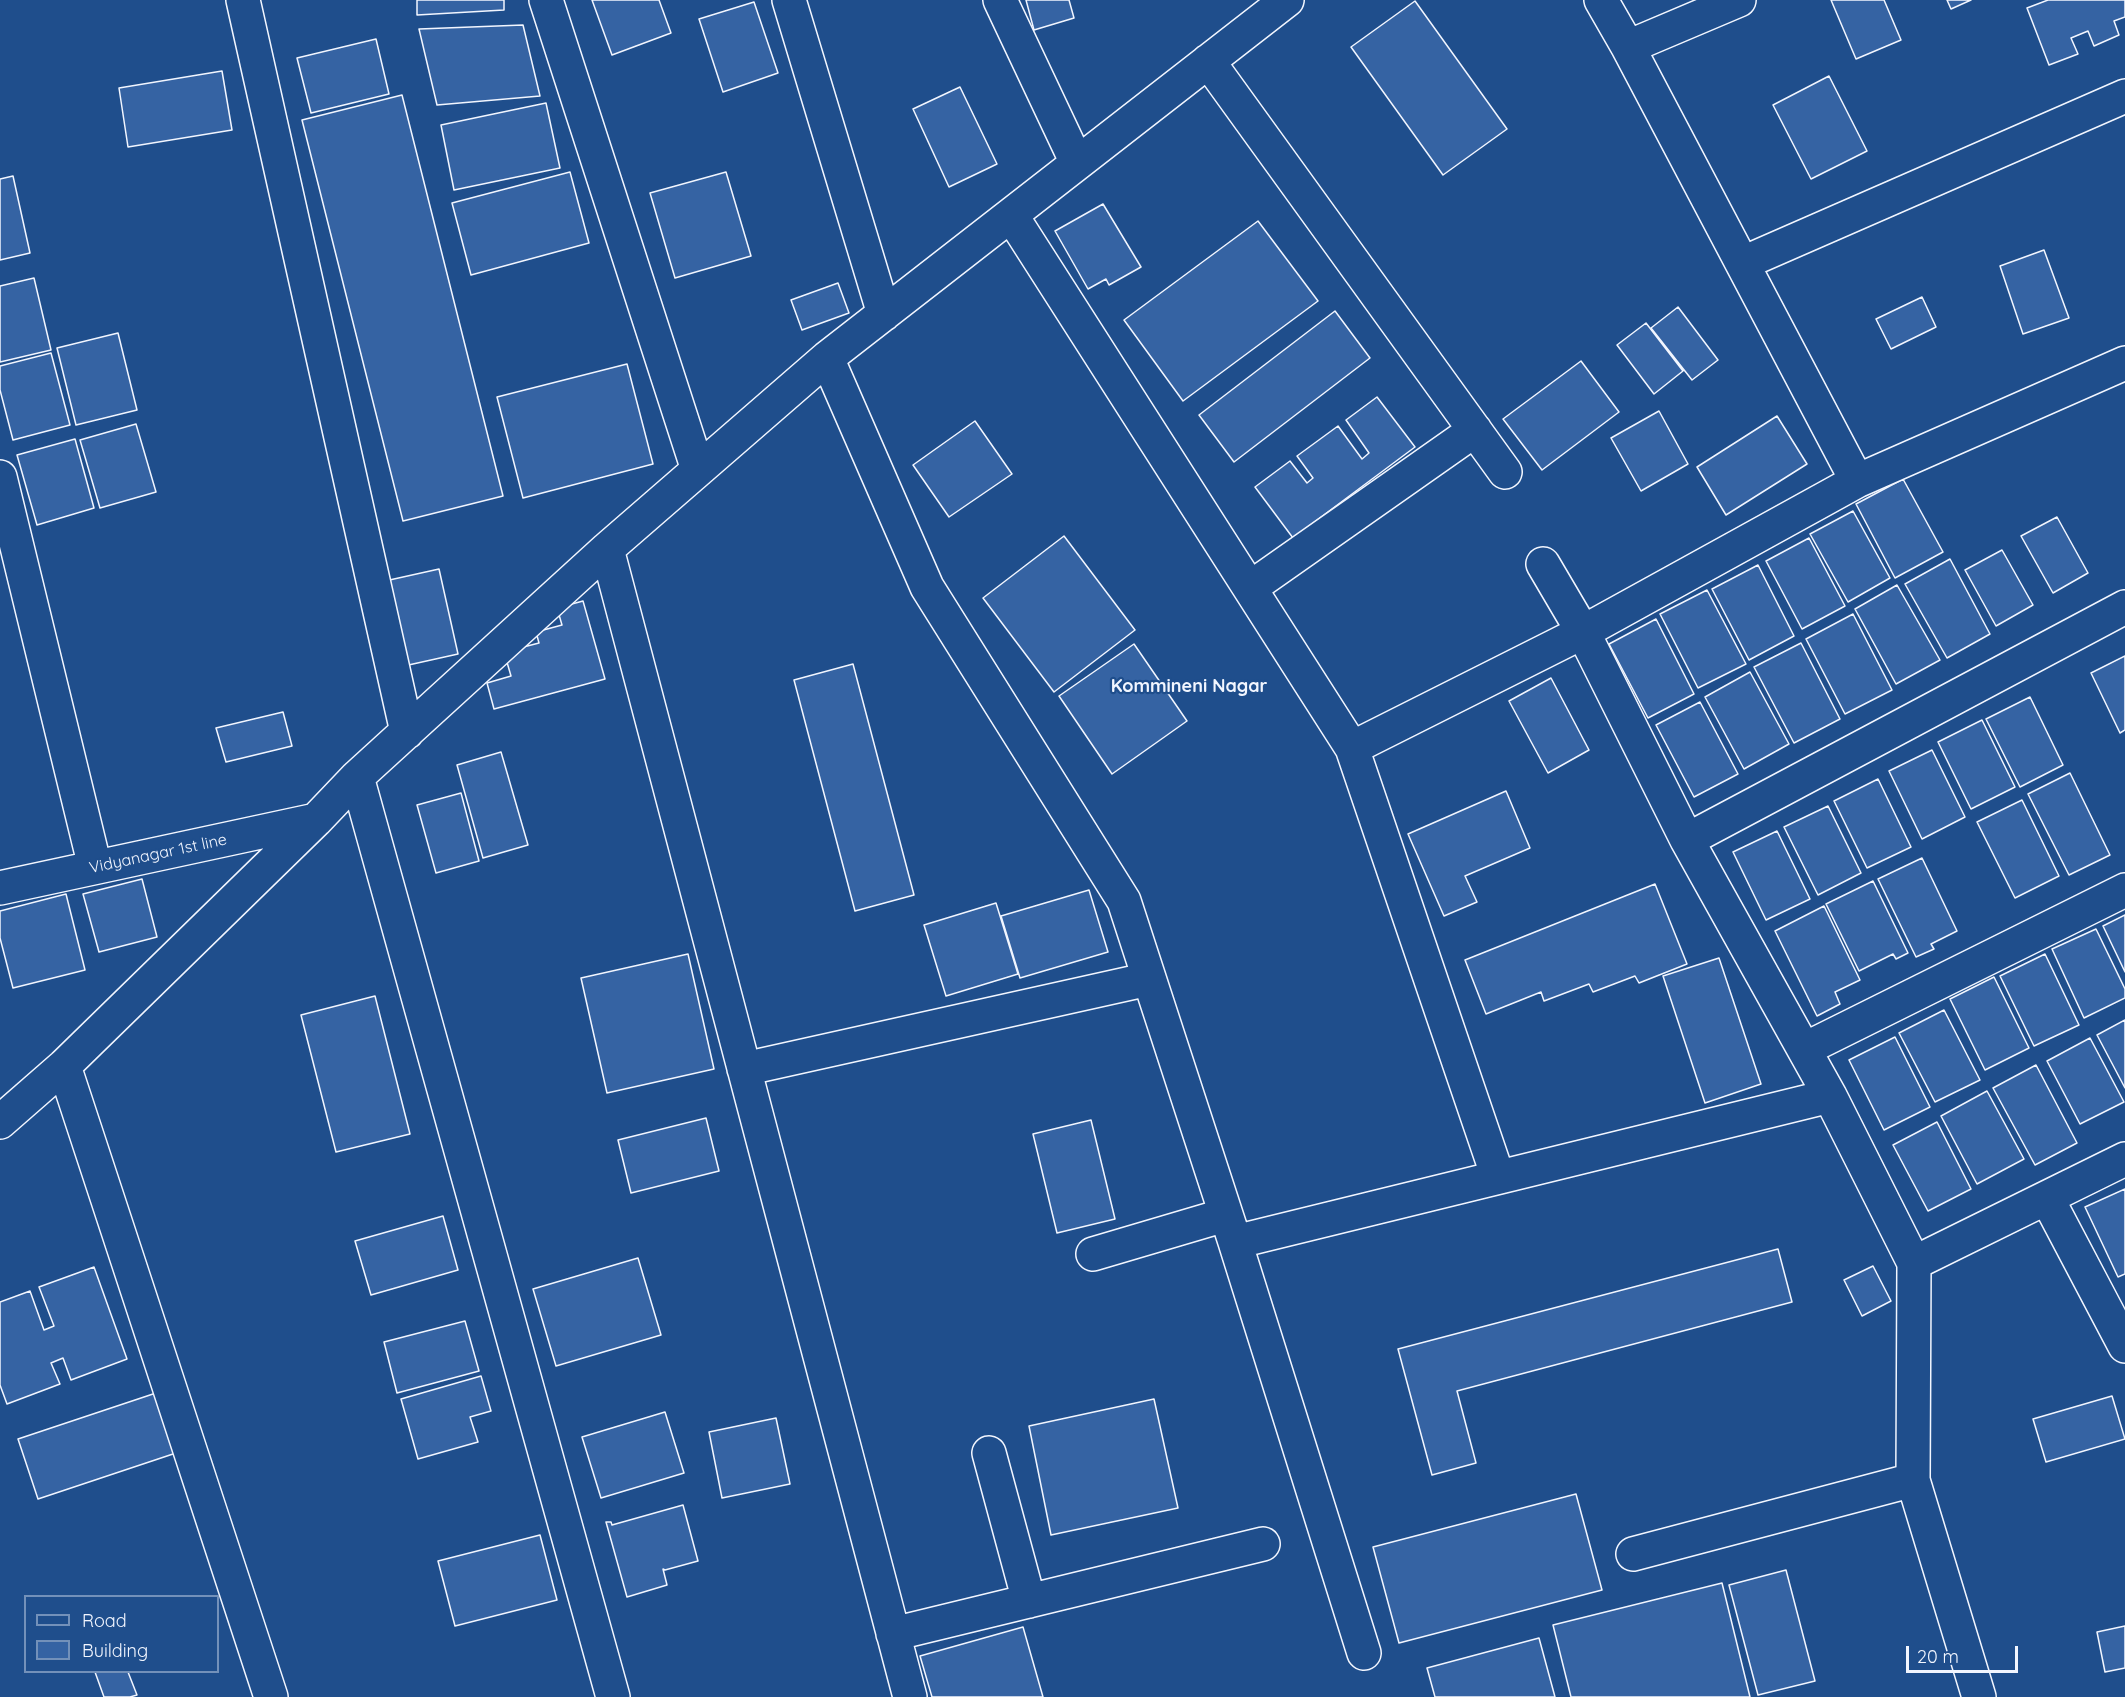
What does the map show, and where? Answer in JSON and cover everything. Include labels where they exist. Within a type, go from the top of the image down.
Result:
[{"type":"street","points":[[243,0],[407,732]]},
{"type":"street","points":[[546,0],[698,470]]},
{"type":"street","points":[[789,0],[884,314]]},
{"type":"street","points":[[1000,0],[1077,163]]},
{"type":"street","points":[[1601,0],[1857,481]]},
{"type":"street","points":[[1628,47],[1738,0]]},
{"type":"street","points":[[0,1122],[64,1066],[316,820],[357,777],[607,549],[827,358],[1208,61],[1272,5]]},
{"type":"street","points":[[1208,61],[1505,471]]},
{"type":"street","points":[[1743,263],[2125,96]]},
{"type":"street","points":[[1011,215],[1352,748],[1498,1177]]},
{"type":"street","points":[[827,358],[927,587],[1124,901],[1364,1653]]},
{"type":"street","points":[[1352,748],[1583,632],[1857,481],[2125,363]]},
{"type":"street","points":[[1250,588],[1475,430]]},
{"type":"street","points":[[0,477],[95,867]]},
{"type":"street","points":[[607,549],[910,1697]]},
{"type":"street","points":[[1543,564],[1583,632],[1687,840],[1830,1096],[1914,1263],[1913,1480],[1979,1697]]},
{"type":"street","points":[[1687,840],[2125,608]]},
{"type":"street","points":[[357,777],[613,1697]]},
{"type":"street","name":"Vidyanagar 1st line","points":[[0,888],[316,820]]},
{"type":"street","points":[[1805,1049],[2125,890]]},
{"type":"street","points":[[744,1069],[1149,979]]},
{"type":"street","points":[[64,1066],[271,1697]]},
{"type":"street","points":[[1093,1254],[1498,1177],[1830,1096]]},
{"type":"street","points":[[1914,1263],[2125,1160]]},
{"type":"street","points":[[2047,1198],[2125,1346]]},
{"type":"street","points":[[989,1453],[1029,1601]]},
{"type":"street","points":[[1633,1554],[1913,1480]]},
{"type":"street","points":[[893,1634],[1263,1544]]},
{"type":"building","points":[[417,0],[504,0],[504,10],[417,15]]},
{"type":"building","points":[[592,0],[659,0],[671,33],[612,55]]},
{"type":"building","points":[[1026,0],[1069,0],[1074,18],[1034,30]]},
{"type":"building","points":[[1831,0],[1884,0],[1901,40],[1856,59]]},
{"type":"building","points":[[1947,0],[1971,0],[1951,9]]},
{"type":"building","points":[[2048,0],[2125,0],[2125,17],[2114,21],[2119,35],[2094,46],[2088,31],[2071,38],[2078,54],[2049,65],[2027,8]]},
{"type":"building","points":[[1415,1],[1507,129],[1443,175],[1351,47]]},
{"type":"building","points":[[754,2],[778,73],[723,92],[699,19]]},
{"type":"building","points":[[523,25],[540,96],[437,105],[419,29]]},
{"type":"building","points":[[376,39],[389,94],[311,113],[297,58]]},
{"type":"building","points":[[222,71],[232,130],[128,147],[119,88]]},
{"type":"building","points":[[1829,76],[1867,151],[1811,179],[1773,105]]},
{"type":"building","points":[[960,87],[997,164],[949,187],[913,109]]},
{"type":"building","points":[[402,95],[503,496],[403,521],[302,120]]},
{"type":"building","points":[[546,103],[560,168],[454,190],[441,125]]},
{"type":"building","points":[[570,172],[589,243],[471,275],[452,203]]},
{"type":"building","points":[[726,172],[751,256],[675,278],[650,193]]},
{"type":"building","points":[[13,176],[30,253],[0,260],[0,179]]},
{"type":"building","points":[[1103,204],[1141,267],[1109,285],[1106,279],[1088,289],[1055,231]]},
{"type":"building","points":[[1258,221],[1318,301],[1183,401],[1124,320]]},
{"type":"building","points":[[2044,250],[2069,318],[2023,334],[2000,266]]},
{"type":"building","points":[[34,278],[51,350],[0,362],[0,286]]},
{"type":"building","points":[[838,283],[849,313],[802,330],[791,300]]},
{"type":"building","points":[[1922,297],[1936,327],[1891,349],[1876,319]]},
{"type":"building","points":[[1678,307],[1718,360],[1692,380],[1651,328]]},
{"type":"building","points":[[1335,311],[1370,358],[1234,462],[1199,415]]},
{"type":"building","points":[[1646,323],[1683,371],[1654,394],[1617,345]]},
{"type":"building","points":[[118,333],[137,410],[76,425],[57,348]]},
{"type":"building","points":[[51,353],[70,425],[13,440],[0,390],[0,366]]},
{"type":"building","points":[[1581,361],[1619,412],[1542,470],[1503,419]]},
{"type":"building","points":[[627,364],[653,464],[523,498],[497,397]]},
{"type":"building","points":[[1377,397],[1415,447],[1293,538],[1255,487],[1290,461],[1307,483],[1313,478],[1297,456],[1338,426],[1362,459],[1369,453],[1346,420]]},
{"type":"building","points":[[1659,411],[1688,464],[1641,491],[1611,438]]},
{"type":"building","points":[[1777,416],[1807,464],[1726,515],[1697,467]]},
{"type":"building","points":[[975,421],[1012,474],[949,517],[913,465]]},
{"type":"building","points":[[136,424],[156,492],[100,508],[80,440]]},
{"type":"building","points":[[75,439],[94,508],[37,525],[17,455]]},
{"type":"building","points":[[1903,479],[1943,552],[1895,578],[1856,504]]},
{"type":"building","points":[[1853,511],[1890,578],[1848,602],[1810,534]]},
{"type":"building","points":[[2057,517],[2088,573],[2053,593],[2021,536]]},
{"type":"building","points":[[1064,536],[1135,630],[1054,692],[983,598]]},
{"type":"building","points":[[1809,538],[1845,606],[1802,629],[1766,561]]},
{"type":"building","points":[[2002,550],[2033,605],[1996,626],[1965,570]]},
{"type":"building","points":[[1950,559],[1990,634],[1947,658],[1905,584]]},
{"type":"building","points":[[1758,565],[1794,636],[1749,660],[1712,589]]},
{"type":"building","points":[[439,569],[458,654],[404,666],[385,581]]},
{"type":"building","points":[[1897,585],[1940,660],[1896,684],[1855,609]]},
{"type":"building","points":[[1707,590],[1746,664],[1698,688],[1660,614]]},
{"type":"building","points":[[583,601],[605,679],[494,709],[487,683],[511,676],[504,652],[539,643],[536,632],[562,625],[557,608]]},
{"type":"building","points":[[1853,614],[1892,690],[1845,714],[1806,639]]},
{"type":"building","points":[[1656,619],[1694,694],[1648,718],[1609,644]]},
{"type":"building","points":[[1801,643],[1840,719],[1794,743],[1754,667]]},
{"type":"building","points":[[1134,644],[1187,721],[1112,774],[1059,696]]},
{"type":"building","points":[[2125,656],[2125,730],[2120,733],[2091,673]]},
{"type":"building","points":[[853,664],[914,895],[855,911],[794,680]]},
{"type":"building","points":[[1750,672],[1789,744],[1744,769],[1705,697]]},
{"type":"building","points":[[1551,678],[1589,750],[1548,773],[1509,701]]},
{"type":"building","points":[[2030,697],[2063,765],[2020,787],[1986,719]]},
{"type":"building","points":[[1700,702],[1738,774],[1694,797],[1656,725]]},
{"type":"building","points":[[283,712],[292,746],[226,762],[216,728]]},
{"type":"building","points":[[1982,720],[2015,787],[1971,809],[1938,742]]},
{"type":"building","points":[[1932,750],[1965,817],[1922,839],[1889,771]]},
{"type":"building","points":[[501,752],[528,845],[483,858],[457,765]]},
{"type":"building","points":[[2070,773],[2110,855],[2069,875],[2028,794]]},
{"type":"building","points":[[1878,779],[1911,847],[1867,868],[1834,801]]},
{"type":"building","points":[[1506,791],[1530,848],[1465,876],[1477,902],[1444,916],[1408,834]]},
{"type":"building","points":[[461,793],[479,861],[436,873],[417,805]]},
{"type":"building","points":[[2022,800],[2059,876],[2015,898],[1977,822]]},
{"type":"building","points":[[1828,806],[1861,873],[1818,895],[1784,827]]},
{"type":"building","points":[[1777,831],[1810,899],[1766,920],[1733,852]]},
{"type":"building","points":[[1922,858],[1957,931],[1931,944],[1934,949],[1916,957],[1878,879]]},
{"type":"building","points":[[142,879],[157,937],[99,952],[83,894]]},
{"type":"building","points":[[1873,881],[1908,953],[1896,959],[1893,954],[1859,971],[1826,904]]},
{"type":"building","points":[[1655,884],[1687,964],[1639,983],[1635,976],[1593,992],[1589,984],[1544,1001],[1541,992],[1486,1014],[1465,960]]},
{"type":"building","points":[[1089,890],[1108,952],[1020,978],[1001,916]]},
{"type":"building","points":[[66,894],[85,970],[13,988],[0,938],[0,911]]},
{"type":"building","points":[[996,903],[1018,974],[946,996],[924,925]]},
{"type":"building","points":[[1824,906],[1860,980],[1835,992],[1840,1004],[1817,1016],[1775,931]]},
{"type":"building","points":[[2125,915],[2125,972],[2103,926]]},
{"type":"building","points":[[2096,929],[2125,989],[2125,998],[2084,1018],[2052,949]]},
{"type":"building","points":[[688,954],[714,1069],[607,1093],[581,978]]},
{"type":"building","points":[[2045,954],[2079,1025],[2034,1046],[2000,976]]},
{"type":"building","points":[[1719,958],[1761,1084],[1705,1103],[1663,976]]},
{"type":"building","points":[[1994,977],[2029,1048],[1985,1070],[1950,999]]},
{"type":"building","points":[[375,996],[410,1134],[336,1152],[301,1015]]},
{"type":"building","points":[[1944,1010],[1980,1080],[1935,1102],[1899,1033]]},
{"type":"building","points":[[2125,1020],[2125,1088],[2097,1035]]},
{"type":"building","points":[[1895,1037],[1930,1107],[1884,1130],[1849,1060]]},
{"type":"building","points":[[2090,1038],[2124,1102],[2080,1124],[2047,1061]]},
{"type":"building","points":[[2036,1065],[2077,1143],[2035,1165],[1993,1088]]},
{"type":"building","points":[[1987,1091],[2024,1159],[1977,1184],[1941,1116]]},
{"type":"building","points":[[706,1118],[719,1171],[631,1193],[618,1140]]},
{"type":"building","points":[[1091,1120],[1115,1219],[1057,1233],[1033,1134]]},
{"type":"building","points":[[1937,1122],[1971,1189],[1928,1211],[1893,1145]]},
{"type":"building","points":[[2125,1189],[2125,1274],[2118,1277],[2085,1207]]},
{"type":"building","points":[[443,1216],[458,1270],[371,1295],[355,1241]]},
{"type":"building","points":[[1778,1249],[1792,1302],[1457,1391],[1476,1463],[1432,1475],[1398,1349]]},
{"type":"building","points":[[638,1258],[661,1335],[556,1366],[533,1289]]},
{"type":"building","points":[[1873,1266],[1891,1301],[1862,1316],[1844,1280]]},
{"type":"building","points":[[94,1267],[127,1359],[71,1380],[63,1358],[51,1363],[60,1384],[7,1404],[0,1385],[0,1302],[30,1291],[44,1330],[54,1326],[39,1287]]},
{"type":"building","points":[[465,1321],[479,1371],[397,1393],[384,1342]]},
{"type":"building","points":[[481,1376],[491,1411],[470,1417],[478,1442],[418,1459],[401,1399]]},
{"type":"building","points":[[156,1393],[176,1453],[38,1499],[18,1439]]},
{"type":"building","points":[[2112,1396],[2125,1439],[2046,1462],[2033,1419]]},
{"type":"building","points":[[1154,1399],[1178,1508],[1051,1535],[1029,1426]]},
{"type":"building","points":[[665,1412],[684,1473],[601,1498],[582,1437]]},
{"type":"building","points":[[776,1418],[790,1484],[722,1498],[709,1432]]},
{"type":"building","points":[[1576,1494],[1602,1590],[1399,1643],[1373,1547]]},
{"type":"building","points":[[683,1505],[698,1561],[663,1569],[667,1585],[627,1597],[606,1522],[611,1522],[612,1525]]},
{"type":"building","points":[[540,1535],[557,1600],[455,1626],[438,1561]]},
{"type":"building","points":[[1786,1570],[1815,1681],[1758,1695],[1729,1585]]},
{"type":"building","points":[[1722,1583],[1750,1697],[1571,1697],[1553,1625]]},
{"type":"building","points":[[2125,1626],[2125,1668],[2105,1672],[2097,1632]]},
{"type":"building","points":[[1023,1627],[1043,1697],[932,1697],[920,1656]]},
{"type":"building","points":[[1539,1638],[1555,1697],[1435,1697],[1427,1668]]},
{"type":"building","points":[[95,1673],[128,1673],[137,1695],[104,1697]]},
{"type":"district","name":"Kommineni Nagar","points":[[1189,687]]}]
